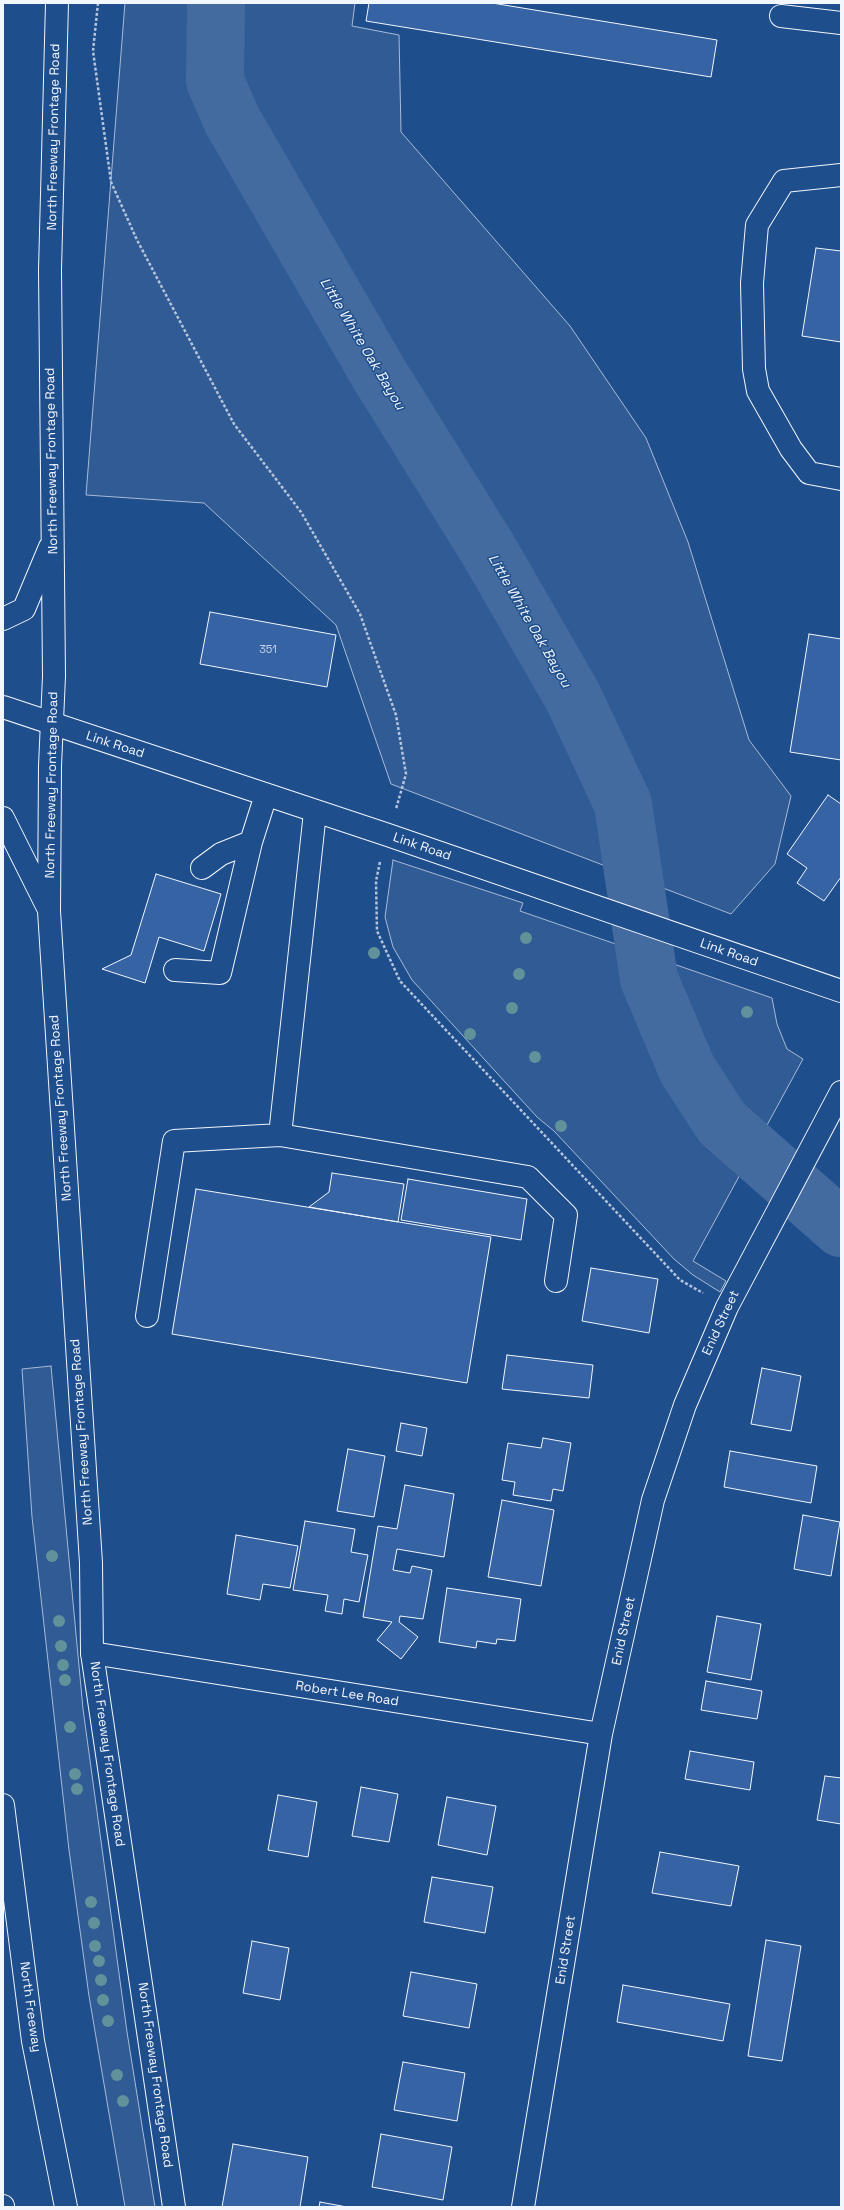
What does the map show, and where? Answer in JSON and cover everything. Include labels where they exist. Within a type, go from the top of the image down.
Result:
[{"type":"main road","name":"North Freeway Frontage Road","points":[[57,3],[50,270],[54,676],[51,724],[49,911],[91,1563],[92,1653],[174,2207]]},
{"type":"main road","points":[[781,16],[841,23]]},
{"type":"main road","points":[[841,175],[784,181],[757,225],[752,283],[754,369],[758,391],[790,449],[810,473],[841,479]]},
{"type":"main road","points":[[3,619],[24,609],[53,538]]},
{"type":"main road","name":"Link Road","points":[[3,707],[841,991]]},
{"type":"main road","points":[[175,970],[220,973],[251,842],[266,796]]},
{"type":"main road","points":[[280,1135],[315,812]]},
{"type":"main road","points":[[3,818],[49,911]]},
{"type":"main road","points":[[202,868],[221,854],[251,842]]},
{"type":"main road","name":"Enid Street","points":[[523,2207],[601,1734],[653,1500],[685,1405],[727,1307],[838,1100]]},
{"type":"main road","points":[[147,1316],[174,1141],[280,1135],[528,1176],[566,1215],[556,1281]]},
{"type":"main road","name":"Robert Lee Road","points":[[92,1653],[601,1734]]},
{"type":"main road","name":"North Freeway","points":[[3,1805],[34,2041],[66,2207]]},
{"type":"path","points":[[98,3],[93,51],[111,182],[137,240],[234,424],[301,512],[360,614],[397,723],[406,774],[395,813]]},
{"type":"path","points":[[381,858],[376,881],[377,931],[400,981],[680,1280],[704,1293]]},
{"type":"shaded area","points":[[125,3],[355,3],[352,26],[399,35],[401,132],[570,326],[646,438],[688,542],[749,740],[791,796],[775,864],[731,914],[391,784],[336,625],[204,503],[86,495]]},
{"type":"shaded area","points":[[393,860],[523,903],[520,911],[772,998],[777,1024],[787,1049],[803,1059],[693,1261],[726,1281],[720,1292],[693,1275],[674,1259],[554,1131],[537,1117],[412,980],[393,947],[385,917]]},
{"type":"shaded area","points":[[51,1366],[83,1709],[127,2032],[155,2207],[125,2207],[89,1996],[69,1850],[32,1517],[22,1369]]},
{"type":"building","points":[[369,3],[492,3],[717,40],[711,77],[366,21]]},
{"type":"building","points":[[816,248],[841,251],[841,342],[802,336]]},
{"type":"building","points":[[210,612],[336,635],[327,687],[200,664]]},
{"type":"building","points":[[809,634],[841,639],[841,760],[790,752]]},
{"type":"building","points":[[828,795],[841,804],[841,877],[824,901],[797,883],[807,868],[787,854]]},
{"type":"building","points":[[156,874],[221,894],[204,951],[159,937],[145,983],[102,969],[131,955]]},
{"type":"building","points":[[332,1173],[404,1184],[398,1222],[309,1207],[329,1192]]},
{"type":"building","points":[[408,1179],[527,1199],[521,1240],[401,1220]]},
{"type":"building","points":[[196,1189],[491,1237],[467,1383],[172,1334]]},
{"type":"building","points":[[591,1268],[658,1279],[649,1333],[582,1321]]},
{"type":"building","points":[[507,1355],[593,1365],[589,1398],[502,1389]]},
{"type":"building","points":[[762,1368],[801,1376],[791,1431],[751,1424]]},
{"type":"building","points":[[401,1423],[427,1428],[422,1456],[396,1451]]},
{"type":"building","points":[[543,1438],[571,1443],[563,1491],[553,1489],[551,1501],[513,1495],[515,1482],[502,1480],[508,1443],[541,1448]]},
{"type":"building","points":[[348,1449],[385,1456],[374,1517],[337,1511]]},
{"type":"building","points":[[730,1451],[817,1466],[811,1503],[724,1487]]},
{"type":"building","points":[[405,1485],[454,1494],[444,1557],[397,1549],[393,1570],[410,1573],[412,1566],[432,1570],[423,1619],[400,1616],[399,1622],[418,1637],[401,1659],[377,1640],[392,1622],[363,1617],[378,1526],[397,1529]]},
{"type":"building","points":[[502,1500],[554,1510],[541,1586],[488,1577]]},
{"type":"building","points":[[803,1515],[840,1522],[831,1576],[794,1569]]},
{"type":"building","points":[[305,1521],[355,1529],[351,1552],[368,1555],[359,1602],[344,1599],[342,1614],[325,1611],[328,1595],[293,1590]]},
{"type":"building","points":[[236,1535],[298,1546],[290,1588],[263,1584],[260,1600],[227,1594]]},
{"type":"building","points":[[447,1588],[521,1599],[515,1641],[497,1639],[496,1644],[477,1641],[476,1648],[439,1642]]},
{"type":"building","points":[[717,1616],[761,1624],[751,1680],[707,1672]]},
{"type":"building","points":[[706,1681],[762,1691],[757,1719],[701,1710]]},
{"type":"building","points":[[690,1751],[754,1762],[750,1790],[685,1779]]},
{"type":"building","points":[[825,1776],[841,1778],[841,1824],[817,1820]]},
{"type":"building","points":[[361,1787],[398,1794],[389,1842],[352,1836]]},
{"type":"building","points":[[278,1795],[317,1802],[308,1857],[268,1850]]},
{"type":"building","points":[[447,1797],[496,1806],[487,1855],[438,1845]]},
{"type":"building","points":[[660,1852],[739,1866],[731,1906],[652,1893]]},
{"type":"building","points":[[432,1877],[493,1887],[485,1933],[424,1922]]},
{"type":"building","points":[[766,1940],[801,1946],[782,2061],[748,2056]]},
{"type":"building","points":[[252,1941],[289,1948],[280,2000],[243,1993]]},
{"type":"building","points":[[411,1972],[477,1984],[469,2028],[403,2016]]},
{"type":"building","points":[[623,1985],[730,2004],[723,2041],[617,2022]]},
{"type":"building","points":[[403,2062],[465,2073],[457,2121],[394,2110]]},
{"type":"building","points":[[381,2134],[452,2147],[443,2200],[372,2187]]},
{"type":"building","points":[[233,2144],[308,2157],[300,2207],[222,2207]]},
{"type":"building","points":[[320,2202],[347,2207],[319,2207]]},
{"type":"waterway","name":"Little White Oak Bayou","points":[[216,3],[215,81],[232,120],[379,374],[489,551],[573,697],[623,804],[649,979],[687,1069],[722,1123],[841,1228]]}]
